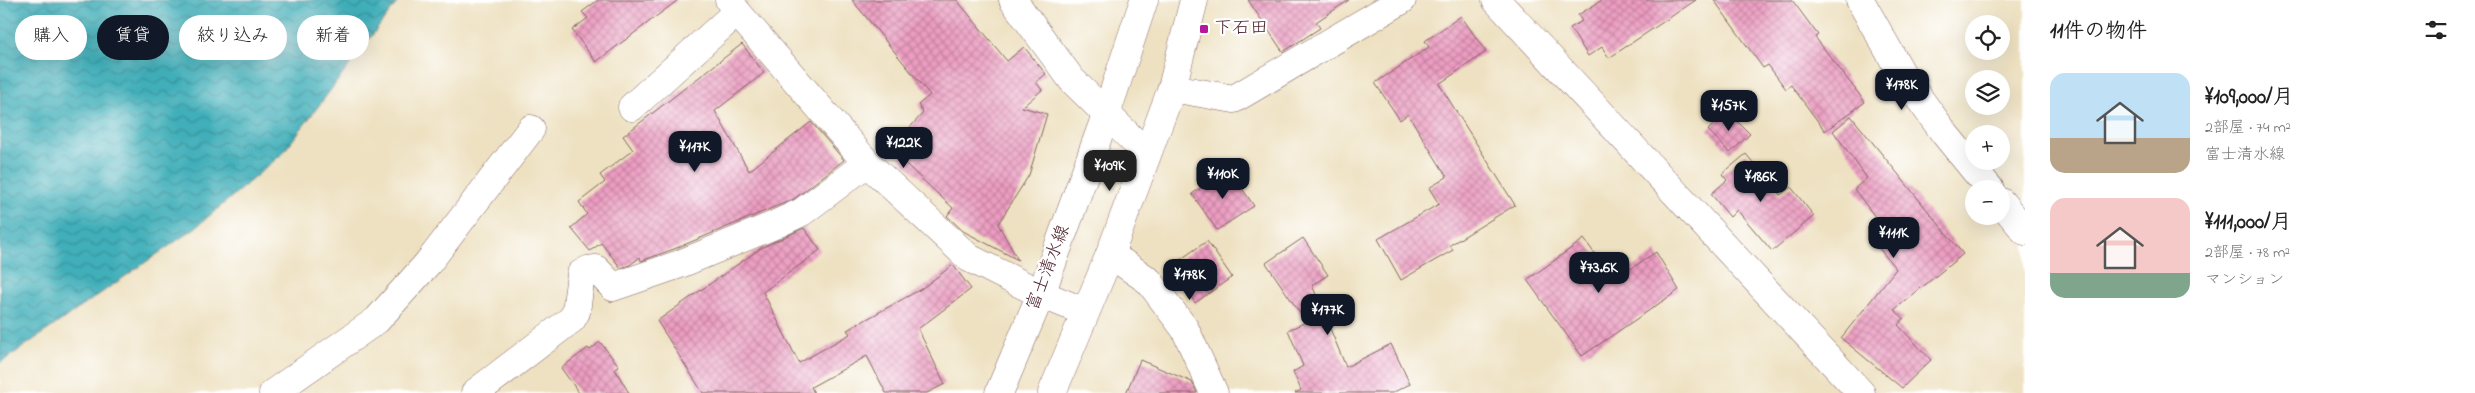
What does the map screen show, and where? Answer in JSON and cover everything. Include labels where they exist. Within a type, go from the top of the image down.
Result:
[{"type":"street","points":[[1013,0],[1072,80],[1147,154]]},
{"type":"street","name":"富士清水線","points":[[999,393],[1040,294],[1106,115],[1144,0]]},
{"type":"street","points":[[1052,393],[1110,254],[1172,88],[1194,0]]},
{"type":"street","points":[[1172,88],[1234,99],[1402,0]]},
{"type":"street","points":[[1496,0],[1861,393]]},
{"type":"street","points":[[1860,0],[1903,76],[1945,134],[1983,180]]},
{"type":"street","points":[[632,107],[733,6],[867,163],[969,258],[1040,294],[1085,312]]},
{"type":"street","points":[[273,393],[376,320],[428,263],[531,129]]},
{"type":"street","points":[[475,393],[572,319],[576,312],[581,274],[588,270],[596,269],[613,287],[680,264],[802,212],[867,163]]},
{"type":"street","points":[[2010,213],[2025,231]]},
{"type":"street","points":[[1110,254],[1149,281],[1167,305],[1185,330],[1214,393]]},
{"type":"water","points":[[0,0],[399,0],[369,39],[369,15],[297,15],[297,60],[353,60],[282,154],[195,228],[0,363]]},
{"type":"building","points":[[598,0],[678,0],[596,62],[572,30],[588,18],[582,12]]},
{"type":"building","points":[[852,0],[957,0],[1007,61],[1024,47],[1046,74],[1036,82],[1042,90],[1022,107],[1047,114],[1029,175],[998,224],[1018,260],[963,231],[947,216],[953,208],[895,154],[908,140],[903,135],[923,113],[918,105],[930,95]]},
{"type":"building","points":[[1248,0],[1349,0],[1316,22],[1320,28],[1283,52]]},
{"type":"building","points":[[1602,0],[1696,0],[1609,58],[1602,47],[1588,56],[1570,28],[1582,21],[1578,15]]},
{"type":"building","points":[[1714,0],[1792,0],[1818,35],[1815,37],[1865,102],[1825,131],[1791,85],[1786,89],[1768,65],[1763,68]]},
{"type":"building","points":[[1461,16],[1486,52],[1439,84],[1515,205],[1450,245],[1453,250],[1401,280],[1378,239],[1439,204],[1429,188],[1447,177],[1408,114],[1400,120],[1375,83],[1429,47],[1425,41]]},
{"type":"building","points":[[742,44],[764,73],[715,111],[749,171],[811,122],[844,160],[794,199],[674,249],[641,261],[640,257],[630,265],[621,268],[601,243],[590,251],[571,228],[587,214],[579,202],[605,182],[600,175],[633,150],[623,136]]},
{"type":"building","points":[[1727,111],[1750,134],[1730,153],[1708,130]]},
{"type":"building","points":[[1851,116],[1963,254],[1894,310],[1904,318],[1898,325],[1931,360],[1902,388],[1841,338],[1896,269],[1873,241],[1885,230],[1854,189],[1867,178],[1833,131]]},
{"type":"building","points":[[1746,154],[1780,195],[1791,187],[1814,216],[1772,251],[1737,210],[1730,217],[1711,194],[1727,180],[1722,174]]},
{"type":"building","points":[[1229,169],[1254,206],[1217,230],[1192,194]]},
{"type":"building","points":[[804,228],[820,250],[763,292],[799,363],[850,334],[847,330],[921,289],[953,265],[971,289],[918,329],[945,384],[927,393],[886,393],[867,356],[811,387],[814,393],[703,393],[657,321],[761,248]]},
{"type":"building","points":[[1303,238],[1328,275],[1312,285],[1346,367],[1391,344],[1410,384],[1392,393],[1295,393],[1301,390],[1293,372],[1303,366],[1288,330],[1306,322],[1266,263]]},
{"type":"building","points":[[1584,239],[1614,280],[1656,252],[1679,290],[1582,356],[1527,280]]},
{"type":"building","points":[[1207,241],[1232,277],[1195,303],[1171,266]]},
{"type":"building","points":[[600,342],[619,366],[615,369],[629,393],[579,393],[561,368],[588,348],[590,350]]},
{"type":"building","points":[[1140,360],[1192,382],[1197,393],[1126,393]]},
{"type":"place","name":"下石田","points":[[1204,29]]}]
